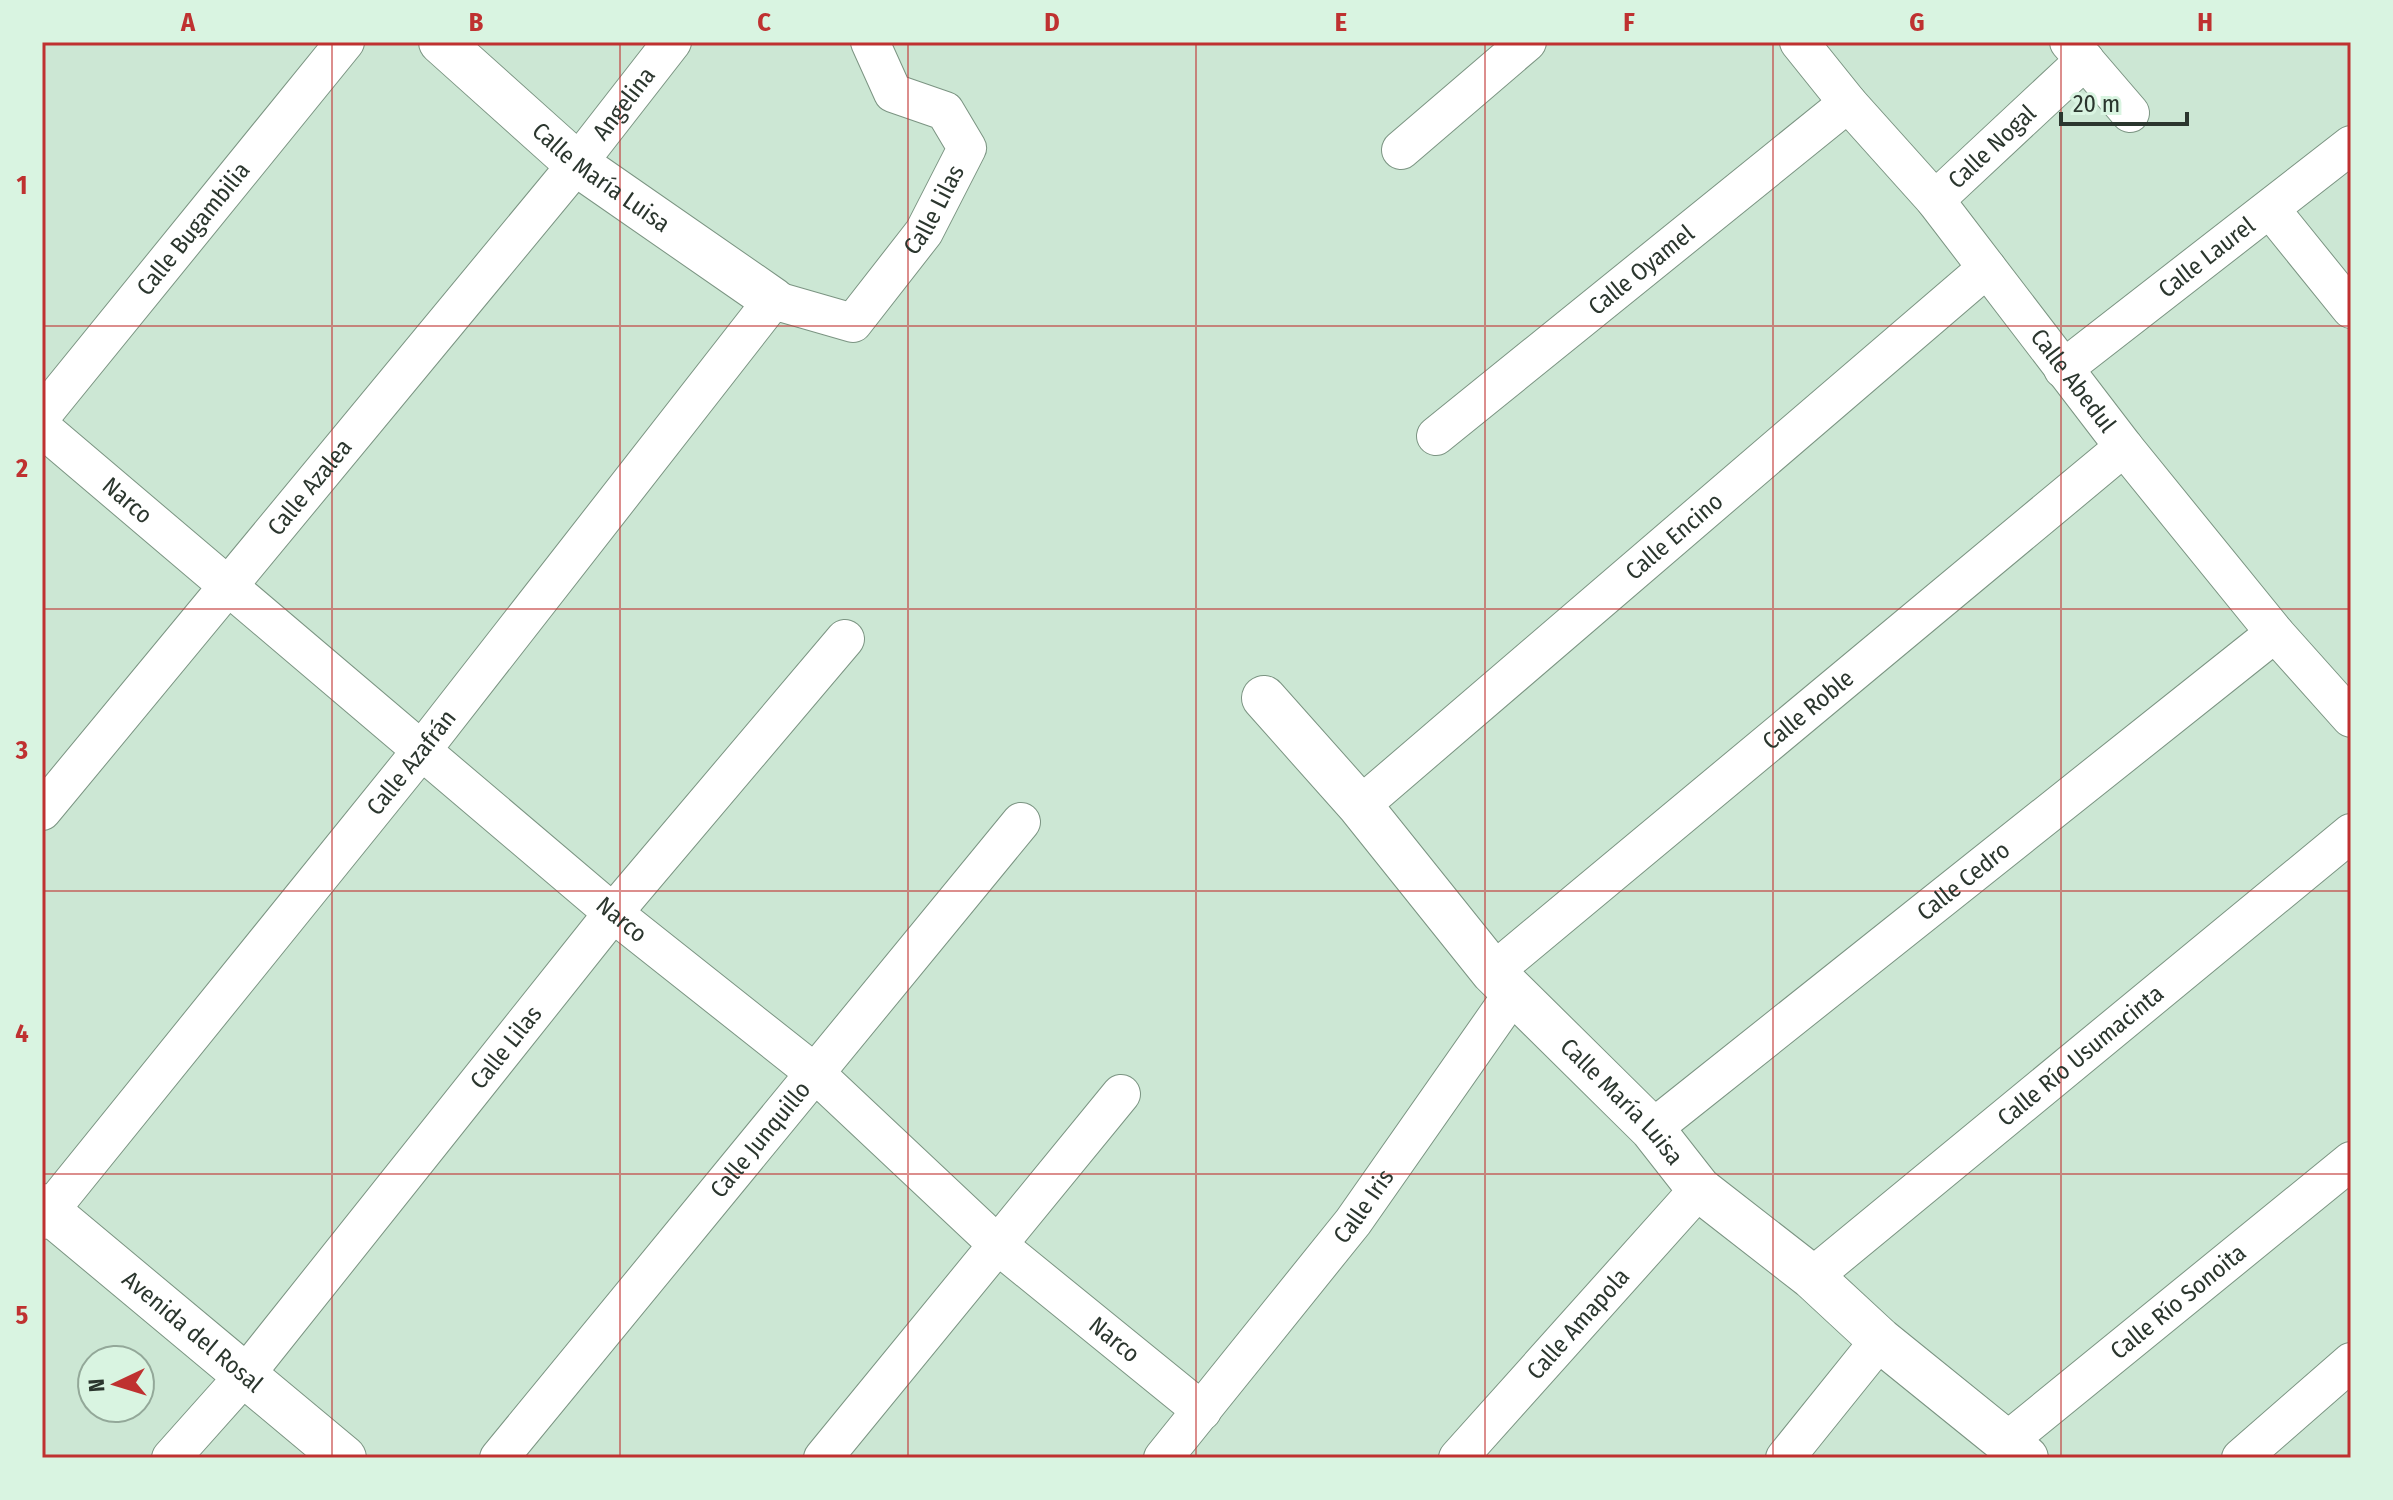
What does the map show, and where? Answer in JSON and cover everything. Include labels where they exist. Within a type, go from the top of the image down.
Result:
[{"type":"street","name":"Calle Bugambilia","points":[[42,415],[345,42]]},
{"type":"street","name":"Calle María Luisa","points":[[441,42],[577,164],[773,300]]},
{"type":"street","name":"Angelina","points":[[577,164],[672,42]]},
{"type":"street","name":"Calle Lilas","points":[[773,300],[853,323],[924,232],[967,148],[945,111],[893,93],[870,42]]},
{"type":"street","points":[[1401,150],[1527,42]]},
{"type":"street","name":"Calle Abedul","points":[[1799,42],[1848,103],[1935,200],[2124,447],[2275,633],[2351,718]]},
{"type":"street","name":"Calle Nogal","points":[[1935,200],[2077,51],[2130,113]]},
{"type":"street","name":"Calle Oyamel","points":[[1436,436],[1848,103]]},
{"type":"street","name":"Calle Laurel","points":[[2063,369],[2351,145]]},
{"type":"street","name":"Calle Azalea","points":[[42,811],[577,164]]},
{"type":"street","points":[[2271,210],[2351,309]]},
{"type":"street","name":"Calle Encino","points":[[1360,806],[1987,268]]},
{"type":"street","name":"Calle Azafrán","points":[[44,1212],[421,751],[773,300]]},
{"type":"street","name":"Narco","points":[[42,428],[613,913],[816,1074],[999,1246],[1202,1411]]},
{"type":"street","name":"Calle Roble","points":[[1504,982],[2124,447]]},
{"type":"street","name":"Calle Cedro","points":[[1652,1129],[2275,633]]},
{"type":"street","name":"Calle Lilas","points":[[171,1458],[245,1375],[613,913],[845,639]]},
{"type":"street","name":"Calle María Luisa","points":[[1264,698],[1360,806],[1504,982],[1652,1129],[1699,1189],[1812,1277],[1880,1340],[2016,1450]]},
{"type":"street","name":"Calle Junquillo","points":[[499,1458],[1021,822]]},
{"type":"street","name":"Calle Río Usumacinta","points":[[1812,1277],[2351,833]]},
{"type":"street","name":"Calle Iris","points":[[1163,1458],[1353,1222],[1504,982]]},
{"type":"street","points":[[823,1458],[1121,1094]]},
{"type":"street","name":"Calle Río Sonoita","points":[[2016,1450],[2351,1161]]},
{"type":"street","name":"Calle Amapola","points":[[1458,1458],[1699,1189]]},
{"type":"street","name":"Avenida del Rosal","points":[[44,1212],[344,1458]]},
{"type":"street","points":[[1785,1458],[1880,1340]]},
{"type":"street","points":[[2241,1458],[2351,1362]]}]
